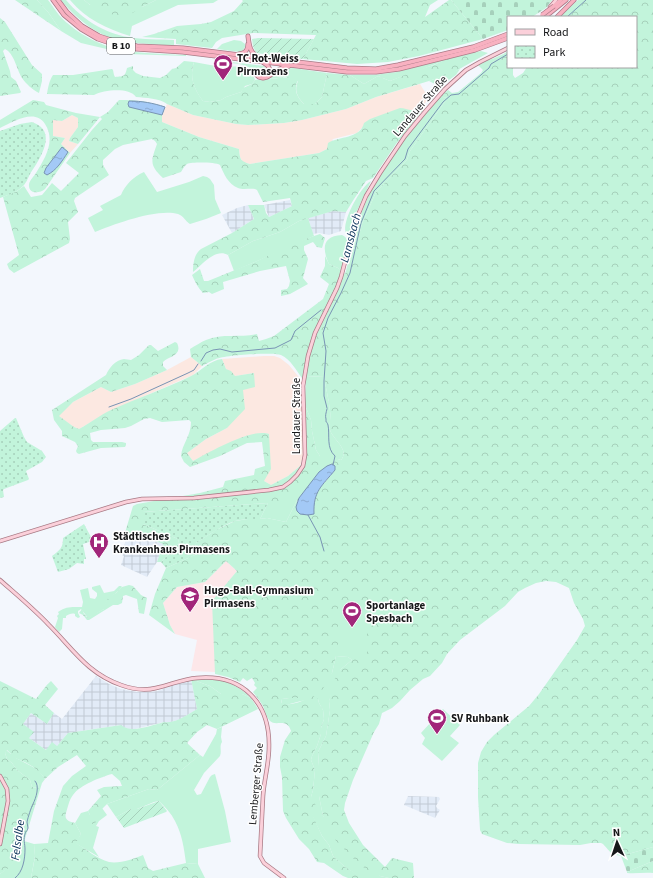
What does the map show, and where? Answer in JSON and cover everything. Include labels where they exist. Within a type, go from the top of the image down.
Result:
[{"type":"highway","name":"B 10","points":[[53,0],[64,15],[92,36],[105,42],[127,48],[234,55],[338,68],[382,68],[415,62],[473,47],[507,34]]},
{"type":"highway","name":"B 10","points":[[58,0],[67,12],[82,26],[99,36],[113,41],[137,46],[178,48],[204,53]]},
{"type":"highway","points":[[544,16],[561,0]]},
{"type":"highway","points":[[544,16],[566,0]]},
{"type":"highway","points":[[557,16],[574,0]]},
{"type":"highway","points":[[248,36],[252,52],[263,58]]},
{"type":"highway","name":"B 10","points":[[219,54],[258,61],[347,72],[383,71],[416,65],[463,53],[507,38]]},
{"type":"highway","points":[[234,55],[246,52],[249,43]]},
{"type":"highway","points":[[258,61],[269,67],[270,72],[267,77]]},
{"type":"highway","points":[[252,71],[261,78],[267,77],[282,68],[298,66]]},
{"type":"main road","points":[[544,16],[556,0]]},
{"type":"main road","name":"Landauer Straße","points":[[0,541],[130,501],[194,498],[269,490],[283,487],[294,479],[301,469],[305,455],[304,386],[309,349],[318,325],[344,270],[356,220],[366,196],[377,176],[405,136],[445,89],[466,70],[507,48]]},
{"type":"main road","name":"Lemberger Straße","points":[[0,580],[47,623],[72,651],[87,665],[115,683],[130,688],[149,689],[159,688],[186,679],[202,677],[223,679],[241,686],[248,692],[264,717],[269,737],[269,754],[263,795],[260,856],[264,863],[284,878]]},
{"type":"main road","points":[[0,776],[7,789],[8,801],[0,844]]},
{"type":"shaded area","points":[[420,84],[428,97],[424,105],[414,110],[370,119],[357,133],[333,139],[327,149],[319,153],[250,164],[243,162],[240,157],[239,149],[199,137],[162,122],[162,116],[167,104],[193,115],[236,124],[248,125],[284,123],[346,109],[376,97]]},
{"type":"shaded area","points":[[72,115],[78,118],[78,127],[69,141],[78,144],[70,153],[61,144],[65,138],[53,136],[53,120],[62,121]]},
{"type":"shaded area","points":[[290,200],[292,206],[269,217],[264,205]]},
{"type":"shaded area","points":[[248,205],[254,219],[232,233],[222,215]]},
{"type":"shaded area","points":[[333,211],[346,212],[341,231],[329,235],[319,233],[313,234],[308,218]]},
{"type":"shaded area","points":[[274,356],[280,358],[289,365],[302,381],[305,449],[302,460],[300,466],[288,476],[271,485],[264,481],[269,434],[262,433],[246,436],[193,461],[187,453],[206,439],[227,428],[243,390],[254,373],[235,376],[226,369],[222,359]]},
{"type":"shaded area","points":[[191,357],[202,366],[193,375],[110,411],[79,429],[58,416],[73,402],[101,387],[111,392],[135,384],[167,370]]},
{"type":"shaded area","points":[[138,534],[163,544],[157,562],[147,577],[121,565],[124,556],[122,555],[125,541]]},
{"type":"shaded area","name":"Hugo-Ball-Gymnasium Pirmasens","points":[[226,561],[237,571],[212,602],[217,652],[215,672],[191,671],[197,640],[175,634],[170,625],[163,603],[177,587],[205,582]]},
{"type":"shaded area","points":[[96,676],[121,689],[137,692],[158,691],[176,683],[191,679],[197,709],[181,719],[168,723],[164,722],[135,729],[129,729],[120,725],[68,733],[57,746],[46,750],[29,738],[23,724],[31,713],[47,724],[54,713],[62,719]]},
{"type":"shaded area","points":[[408,796],[439,797],[440,799],[436,806],[440,810],[435,818],[404,805]]},
{"type":"green space","points":[[15,0],[37,0],[48,12],[61,31]]},
{"type":"green space","points":[[37,0],[48,0],[66,22],[82,34],[109,47],[128,51],[186,56],[128,54],[81,43],[61,31],[48,12]]},
{"type":"green space","points":[[61,0],[66,0],[86,19],[102,29],[134,38],[174,40],[174,45],[115,40],[89,27],[81,21]]},
{"type":"green space","points":[[70,0],[84,0],[90,5],[142,7],[156,0],[218,0],[213,3],[178,5],[132,26],[130,36],[113,30],[90,18]]},
{"type":"green space","points":[[84,0],[156,0],[126,17],[99,10]]},
{"type":"green space","points":[[242,0],[438,0],[430,5],[425,17],[451,0],[483,39],[419,56],[388,62],[357,64],[303,59],[316,35],[253,33],[222,38],[216,42],[212,48],[176,44],[176,39],[142,37],[177,26],[211,22],[234,11],[243,1]]},
{"type":"green space","points":[[451,0],[552,0],[546,8],[534,16],[507,16],[507,30],[483,39]]},
{"type":"green space","points":[[578,0],[653,0],[653,847],[621,856],[612,854],[601,843],[580,845],[507,843],[482,834],[480,830],[478,763],[481,752],[487,742],[494,735],[529,706],[539,694],[577,640],[585,626],[583,619],[574,603],[569,588],[556,582],[546,581],[536,583],[518,592],[505,606],[460,640],[430,676],[423,679],[392,708],[382,713],[379,724],[353,780],[344,810],[349,823],[363,845],[385,867],[392,858],[413,863],[414,878],[389,878],[368,871],[336,841],[323,816],[319,796],[318,752],[326,736],[330,710],[329,701],[334,680],[341,669],[352,660],[348,657],[336,656],[332,673],[321,692],[298,698],[282,699],[281,703],[289,704],[313,696],[318,699],[323,710],[324,719],[321,734],[311,760],[315,770],[311,797],[318,809],[313,816],[322,836],[329,845],[333,856],[345,867],[362,877],[348,878],[324,863],[317,862],[309,849],[299,839],[283,811],[280,757],[285,740],[291,731],[289,727],[284,723],[272,723],[270,721],[263,706],[253,692],[257,688],[254,685],[255,683],[252,678],[247,681],[243,678],[240,682],[215,674],[212,601],[237,571],[226,561],[205,582],[177,587],[163,603],[170,625],[175,634],[149,615],[155,594],[166,568],[195,555],[196,543],[216,530],[235,521],[267,518],[286,522],[297,500],[303,492],[318,472],[331,463],[334,458],[341,460],[344,452],[330,430],[330,407],[324,377],[306,376],[302,378],[288,360],[281,355],[276,354],[229,356],[216,359],[202,366],[191,357],[190,349],[206,340],[218,337],[257,334],[259,341],[274,336],[323,299],[329,284],[320,277],[325,266],[325,256],[329,264],[338,268],[345,274],[362,224],[376,192],[407,160],[410,151],[448,98],[440,97],[448,90],[452,93],[458,92],[481,73],[483,70],[478,65],[507,52],[507,68],[513,68],[513,75],[515,78],[523,73],[526,68],[637,68],[637,16],[561,16]],"holes":[[[332,464],[335,470],[319,489],[315,499],[314,514],[297,502],[322,470]],[[338,600],[367,600],[367,655],[338,655]]]},
{"type":"green space","points":[[0,18],[5,22],[32,65],[42,74],[39,93],[30,87],[20,75],[11,54],[5,49],[3,51],[11,77],[16,81],[21,92],[0,96]]},
{"type":"green space","points":[[252,39],[314,39],[303,59],[256,53]]},
{"type":"green space","points":[[234,40],[241,41],[245,44],[243,50],[240,52],[217,49],[222,44]]},
{"type":"green space","points":[[481,51],[488,53],[454,72],[376,97],[346,109],[284,123],[248,125],[236,124],[193,115],[160,101],[136,97],[128,92],[116,90],[94,95],[47,94],[53,75],[73,75],[112,69],[115,77],[124,76],[127,68],[133,66],[133,70],[136,73],[143,76],[160,78],[184,61],[194,62],[192,72],[193,83],[203,101],[210,102],[221,100],[241,92],[243,88],[252,84],[255,80],[298,77],[296,92],[298,97],[304,104],[315,104],[322,97],[327,73],[350,75],[364,84],[378,76],[390,81],[447,59]]},
{"type":"green space","points":[[447,59],[390,81],[378,76],[364,84],[350,75],[374,75],[397,72]]},
{"type":"green space","points":[[215,60],[264,66],[265,68],[268,68],[268,72],[266,75],[261,76],[246,66],[234,63],[218,63]]},
{"type":"green space","name":"TC Rot-Weiss Pirmasens","points":[[194,62],[216,66],[233,66],[244,68],[253,75],[255,80],[252,84],[245,86],[241,92],[221,100],[210,102],[203,101],[193,83],[192,72]]},
{"type":"green space","points":[[293,68],[327,73],[322,97],[315,104],[304,104],[300,99],[296,90],[298,81],[286,77],[270,79],[274,74],[280,71]]},
{"type":"green space","points":[[460,69],[456,75],[446,82],[437,85],[429,81]]},
{"type":"green space","points":[[440,97],[449,98],[410,151],[407,160],[376,192],[362,224],[345,275],[358,221],[371,190],[398,148]]},
{"type":"green space","points":[[33,100],[44,102],[46,105],[76,113],[100,117],[78,144],[69,141],[78,127],[78,118],[72,115],[62,121],[53,120],[53,136],[65,138],[61,144],[70,153],[45,189],[37,192],[30,190],[29,184],[43,161],[48,149],[50,137],[45,124],[41,119],[30,117],[17,120],[0,128],[0,120]]},
{"type":"green space","points":[[119,100],[153,103],[165,107],[162,122],[199,137],[239,149],[241,159],[250,164],[319,153],[327,149],[328,143],[354,135],[362,128],[364,123],[370,119],[400,108],[415,110],[424,105],[424,109],[396,144],[373,178],[366,181],[346,212],[333,211],[299,221],[280,232],[253,241],[228,255],[223,253],[214,255],[193,272],[195,256],[201,249],[232,233],[254,219],[248,205],[264,205],[266,213],[269,217],[292,206],[290,198],[263,202],[257,190],[240,189],[235,186],[227,178],[220,165],[213,163],[190,163],[184,167],[181,172],[163,178],[155,170],[152,162],[157,144],[155,141],[152,139],[123,145],[115,149],[103,160],[103,165],[109,175],[75,198],[74,201],[78,212],[68,222],[69,243],[14,273],[9,269],[7,264],[19,255],[3,197],[24,186],[31,197],[42,195],[52,183],[61,191],[79,173],[66,163],[102,119],[100,117],[108,112]]},
{"type":"green space","points":[[32,122],[40,126],[44,132],[46,138],[45,146],[26,183],[15,192],[0,198],[0,131],[20,124]]},
{"type":"green space","points":[[144,172],[157,192],[203,176],[207,177],[214,185],[215,199],[221,213],[190,224],[178,214],[159,213],[136,218],[95,232],[88,218],[103,210],[100,206],[121,195],[130,181]]},
{"type":"green space","points":[[371,181],[356,213],[351,232],[346,233],[346,221],[349,213],[357,197]]},
{"type":"green space","points":[[308,218],[314,236],[234,271],[228,255],[253,241],[280,232],[299,221]]},
{"type":"green space","points":[[320,234],[325,238],[322,248],[317,247],[313,242],[304,246],[308,259],[303,278],[308,284],[290,294],[281,296],[281,290],[287,289],[290,281],[286,266],[260,271],[223,282],[224,289],[212,294],[209,292],[203,293],[192,275],[200,269],[204,281],[208,281],[257,261],[292,244]]},
{"type":"green space","points":[[342,235],[346,238],[348,243],[341,271],[329,264],[325,253],[325,244],[331,238]]},
{"type":"green space","points":[[175,342],[177,343],[178,347],[177,353],[163,362],[163,366],[167,370],[135,384],[111,392],[101,387],[73,402],[59,416],[79,429],[111,410],[181,381],[195,374],[214,361],[222,359],[226,369],[231,371],[235,376],[254,373],[255,387],[243,390],[245,409],[227,428],[206,439],[187,453],[193,461],[237,439],[255,434],[268,433],[271,469],[264,481],[271,485],[288,476],[300,466],[307,453],[305,405],[311,420],[316,450],[320,456],[318,468],[286,502],[280,505],[273,507],[268,503],[143,512],[143,524],[178,539],[179,543],[161,562],[157,562],[163,544],[138,534],[125,541],[124,536],[133,506],[137,504],[200,493],[223,487],[225,481],[254,475],[255,469],[265,466],[262,442],[247,443],[220,456],[190,467],[184,462],[181,456],[190,432],[191,422],[189,420],[162,422],[150,418],[144,419],[125,428],[101,430],[90,433],[91,440],[93,442],[122,442],[126,443],[125,447],[101,448],[79,454],[76,451],[78,446],[75,442],[62,436],[62,431],[54,420],[52,410],[106,375],[111,367],[118,361],[124,359],[131,360],[139,355],[149,345],[158,351]]},
{"type":"green space","points":[[306,376],[324,377],[330,407],[330,430],[344,452],[343,456],[341,460],[337,459],[327,466],[297,500],[286,522],[267,518],[260,519],[268,503],[320,456],[316,450],[311,420],[305,405]]},
{"type":"green space","points":[[16,418],[27,442],[42,451],[46,457],[42,462],[26,471],[28,480],[4,489],[4,497],[0,498],[0,431]]},
{"type":"green space","points":[[268,503],[260,519],[238,520],[225,525],[196,543],[195,555],[166,568],[161,562],[179,543],[178,539],[143,524],[143,512]]},
{"type":"green space","points":[[84,524],[92,541],[83,544],[86,559],[84,559],[84,564],[77,563],[69,569],[58,572],[52,556],[60,548],[63,538]]},
{"type":"green space","points":[[100,585],[104,593],[114,591],[119,586],[122,587],[109,599],[104,609],[88,618],[81,609],[78,611],[80,617],[78,618],[75,614],[69,614],[66,618],[63,618],[62,629],[59,632],[55,627],[58,618],[57,616],[59,614],[58,612],[67,608],[82,607],[83,602],[80,590],[88,588],[90,598],[95,599],[97,593],[92,589],[92,587]]},
{"type":"green space","points":[[129,585],[133,586],[141,595],[147,598],[144,614],[139,613],[137,599],[126,595],[123,596],[122,603],[113,605],[89,620],[79,613],[82,609],[88,618],[92,615],[93,611],[96,613],[104,609],[104,605],[109,597],[122,587]]},
{"type":"green space","name":"Sportanlage Spesbach","points":[[338,600],[367,600],[367,655],[338,655]]},
{"type":"green space","points":[[336,656],[348,657],[352,660],[341,669],[332,692],[329,701],[330,710],[326,736],[318,752],[319,796],[323,816],[380,876],[389,878],[362,878],[345,867],[333,856],[329,845],[322,836],[312,815],[311,797],[315,770],[311,760],[321,734],[324,719],[323,710],[318,699],[286,705],[281,704],[282,699],[298,698],[332,673]]},
{"type":"green space","points":[[214,678],[234,685],[251,698],[242,694],[221,694],[210,686],[191,679]]},
{"type":"green space","points":[[191,679],[210,686],[221,694],[242,694],[251,698],[258,709],[217,729],[207,725],[197,732],[187,743],[200,755],[157,790],[149,789],[107,804],[99,812],[97,821],[92,824],[90,823],[90,815],[88,811],[101,796],[97,790],[104,787],[122,786],[120,781],[112,774],[91,782],[76,791],[70,799],[66,817],[71,822],[75,823],[81,834],[76,843],[105,861],[122,862],[143,855],[148,868],[153,871],[186,863],[198,864],[205,878],[31,878],[35,857],[34,844],[48,843],[54,811],[63,786],[72,776],[86,766],[77,755],[58,767],[45,779],[34,767],[11,756],[7,750],[5,753],[7,759],[17,770],[30,780],[32,787],[38,788],[39,783],[42,783],[21,852],[10,867],[0,874],[0,681],[36,699],[51,681],[58,689],[45,705],[54,713],[47,724],[31,713],[23,724],[34,732],[29,738],[46,750],[52,742],[57,746],[68,733],[121,725],[125,728],[136,729],[164,722],[173,722],[182,718],[197,709]]},
{"type":"green space","name":"SV Ruhbank","points":[[443,709],[460,725],[450,736],[459,743],[442,761],[422,744],[425,738],[421,733]]},
{"type":"green space","points":[[222,727],[220,756],[204,773],[194,790],[197,795],[201,794],[210,777],[215,774],[225,811],[231,842],[198,849],[198,864],[186,863],[182,841],[177,826],[170,813],[159,801],[137,809],[131,809],[116,817],[107,804],[149,789],[157,790],[200,755],[203,757],[216,734],[217,729]]},
{"type":"green space","points":[[6,750],[16,758],[39,771],[45,779],[42,783],[39,783],[38,788],[32,787],[30,780],[17,770],[7,759],[5,753]]},
{"type":"green space","points":[[159,801],[167,811],[166,812],[124,828],[116,817],[131,809],[137,809]]},
{"type":"green space","points":[[102,808],[107,815],[99,821],[96,826],[99,827],[93,848],[99,857],[75,843],[81,834],[75,823],[81,813],[88,811],[90,820]]},
{"type":"green space","points":[[24,841],[34,844],[35,856],[31,878],[0,878],[0,874],[15,860]]},
{"type":"green space","points":[[653,847],[653,861],[627,872],[621,856]]},
{"type":"green space","points":[[653,861],[653,873],[627,873],[627,872]]},
{"type":"water","points":[[129,101],[147,102],[165,107],[162,115],[129,107]]},
{"type":"water","points":[[62,147],[68,152],[56,168],[47,175],[44,173],[46,168]]},
{"type":"water","points":[[332,464],[335,466],[335,470],[319,489],[315,500],[314,514],[300,514],[296,507],[299,498],[319,472]]},
{"type":"waterway","name":"Lamsbach","points":[[568,16],[586,0]]},
{"type":"waterway","name":"Lamsbach","points":[[327,408],[324,396],[326,351],[323,333],[328,318],[350,273],[361,223],[374,191],[405,159],[408,149],[443,102],[451,95],[459,94],[489,68],[491,64],[507,55]]},
{"type":"waterway","points":[[201,361],[206,353],[213,350],[220,349],[232,352],[275,348],[291,340],[295,331],[321,310]]},
{"type":"waterway","points":[[109,407],[131,399],[188,373],[194,370],[198,364]]},
{"type":"waterway","name":"Lamsbach","points":[[327,409],[326,422],[328,425],[329,445],[335,456],[333,465]]},
{"type":"waterway","name":"Lamsbach","points":[[308,515],[320,537],[324,551]]},
{"type":"waterway","name":"Felsalbe","points":[[15,878],[22,869],[24,861],[24,838],[28,828],[27,822],[37,792],[35,781]]},
{"type":"place","name":"TC Rot-Weiss Pirmasens","points":[[223,81]]},
{"type":"place","name":"Städtisches Krankenhaus Pirmasens","points":[[99,559]]},
{"type":"place","name":"Hugo-Ball-Gymnasium Pirmasens","points":[[190,613]]},
{"type":"place","name":"Sportanlage Spesbach","points":[[352,628]]},
{"type":"place","name":"SV Ruhbank","points":[[437,735]]}]
